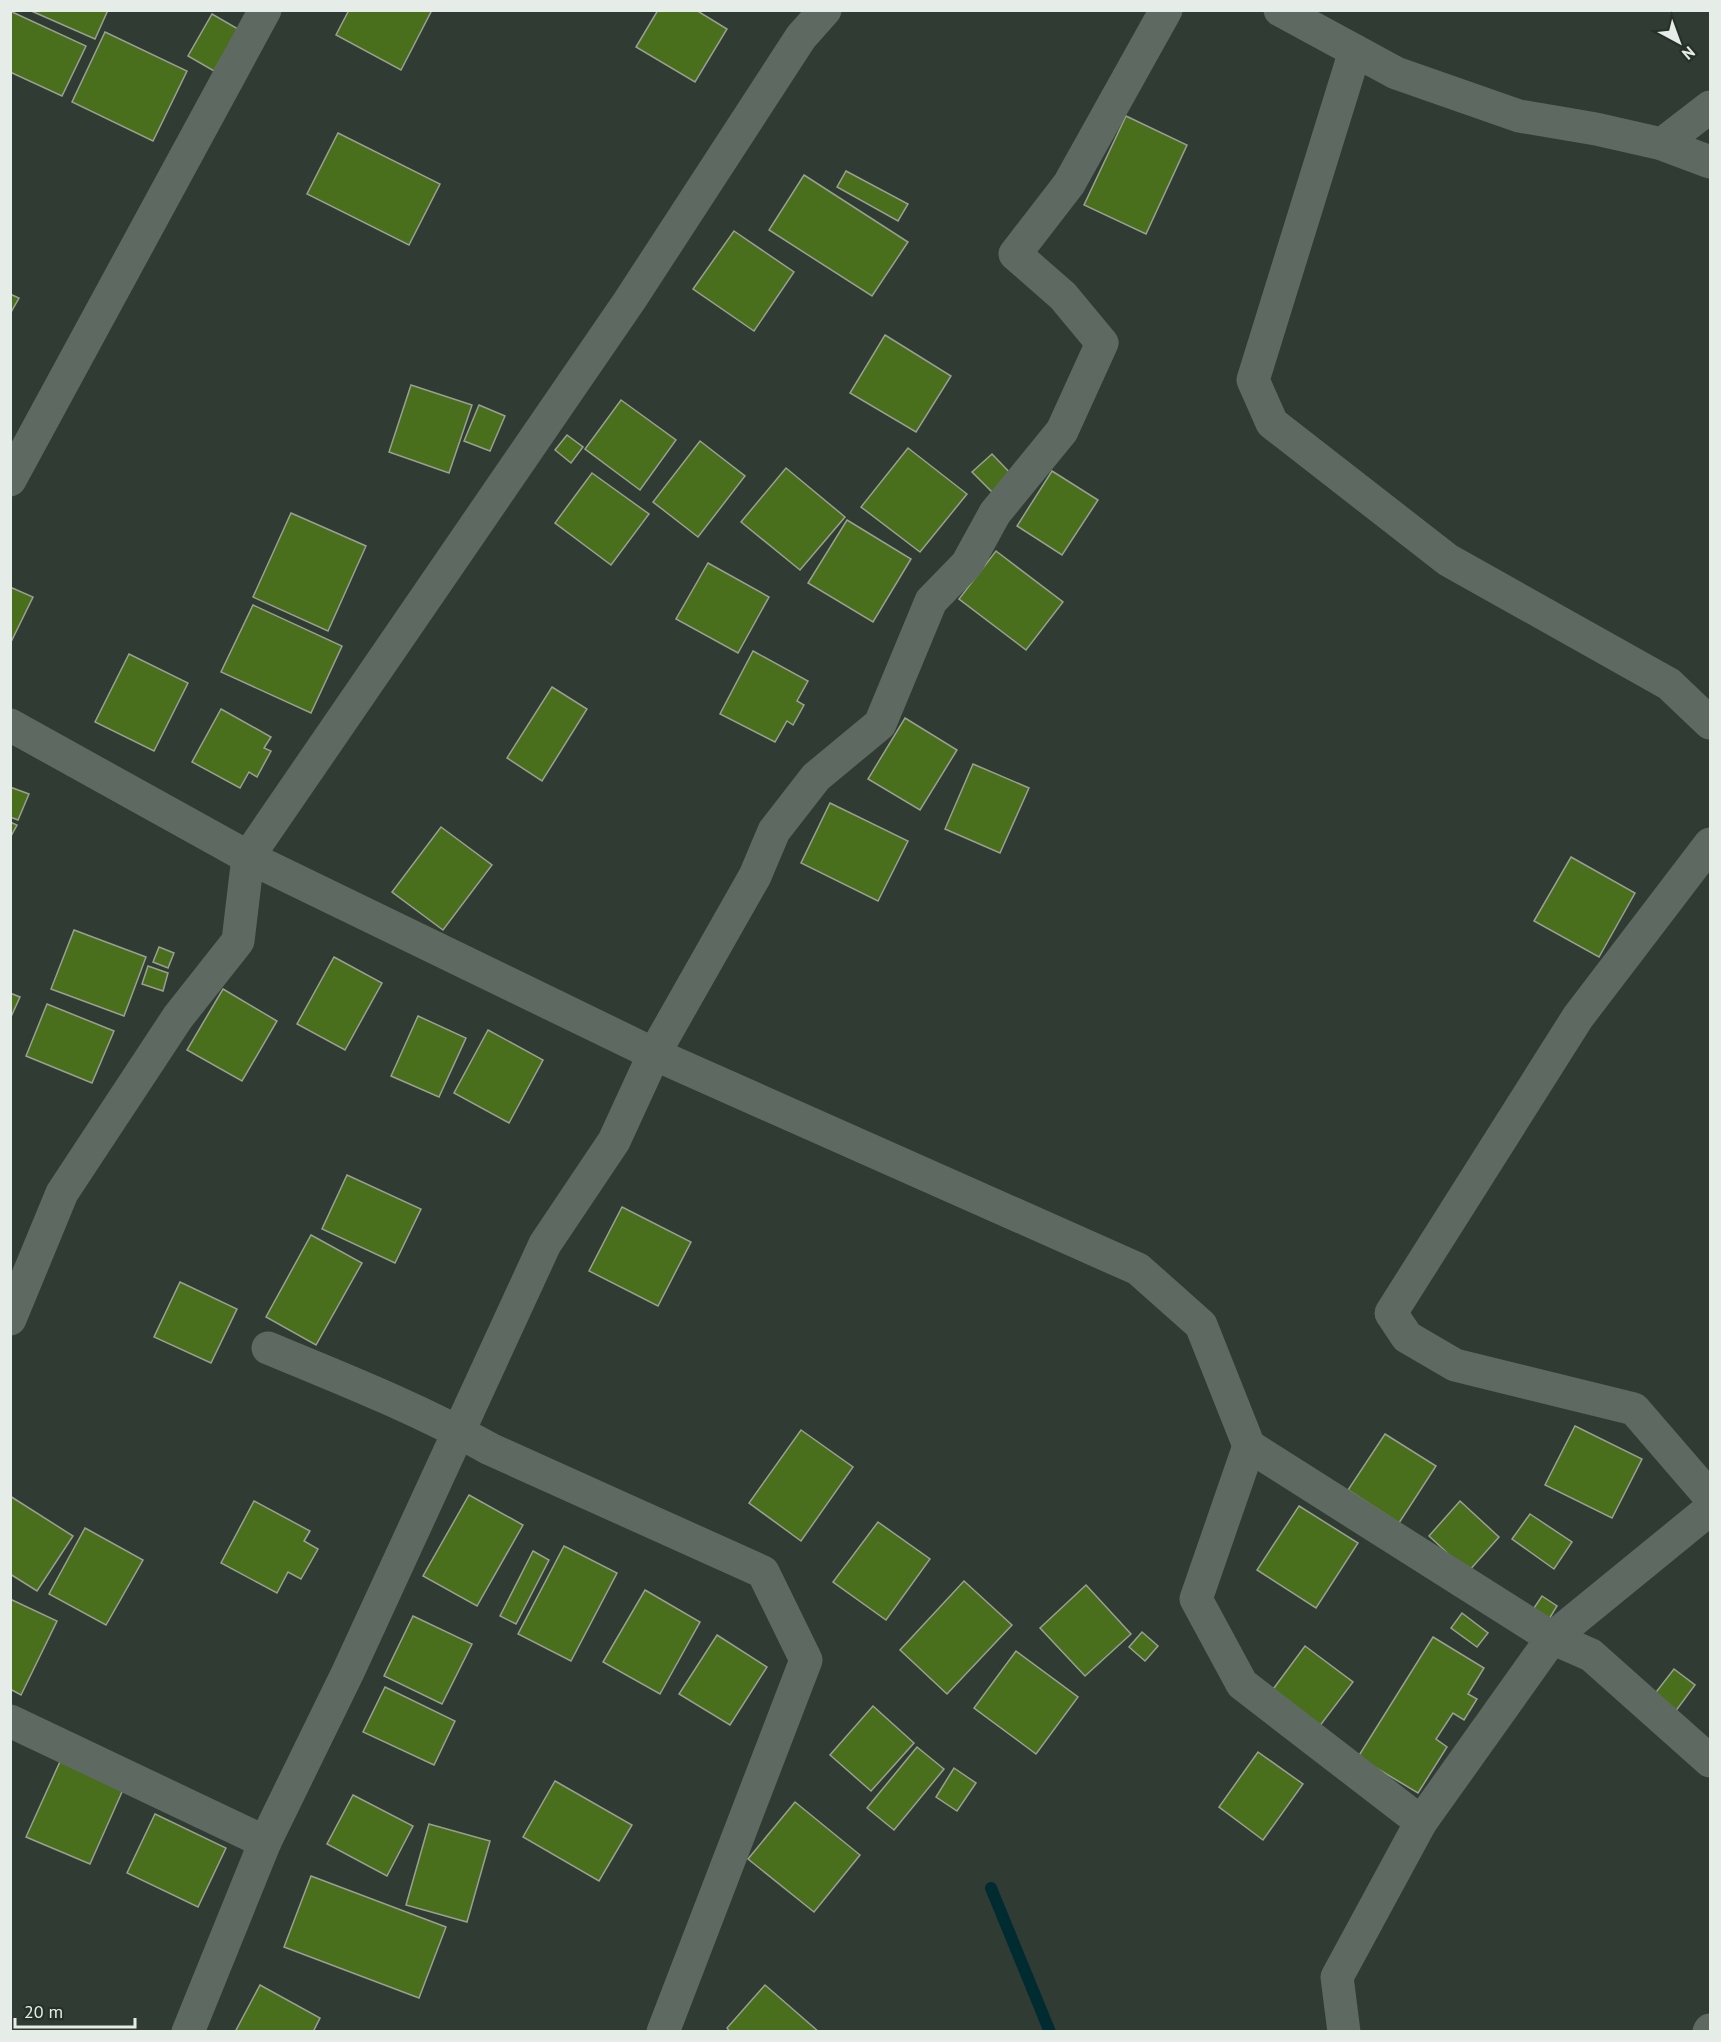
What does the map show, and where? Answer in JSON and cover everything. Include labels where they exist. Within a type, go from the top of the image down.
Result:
[{"type":"street","points":[[10,480],[265,10]]},
{"type":"street","points":[[10,1319],[62,1193],[178,1017],[238,941],[248,857],[630,300],[801,38],[825,10]]},
{"type":"street","points":[[188,2031],[265,1842],[348,1672],[545,1244],[614,1141],[654,1054],[755,876],[774,831],[816,777],[880,724],[931,601],[967,564],[996,513],[1062,431],[1102,343],[1063,296],[1015,254],[1069,184],[1166,10]]},
{"type":"street","points":[[1280,10],[1396,73],[1519,116],[1596,129],[1662,144],[1710,162]]},
{"type":"street","points":[[1355,51],[1253,380],[1272,423],[1448,560],[1669,684],[1710,723]]},
{"type":"street","points":[[1662,144],[1710,107]]},
{"type":"street","points":[[10,725],[248,857],[654,1054],[1138,1269],[1201,1325],[1249,1446],[1552,1638],[1591,1655],[1710,1761]]},
{"type":"street","points":[[1710,844],[1578,1017],[1391,1313],[1407,1337],[1455,1365],[1634,1409],[1710,1497]]},
{"type":"street","points":[[268,1348],[459,1432],[490,1449],[763,1572],[806,1660],[663,2031]]},
{"type":"street","points":[[1249,1446],[1196,1599],[1242,1684],[1421,1822]]},
{"type":"street","points":[[1344,2031],[1337,1977],[1421,1822],[1552,1638],[1710,1509]]},
{"type":"street","points":[[10,1720],[265,1842]]},
{"type":"building","points":[[29,10],[108,10],[95,39]]},
{"type":"building","points":[[349,10],[432,10],[401,70],[336,35]]},
{"type":"building","points":[[658,10],[696,10],[727,29],[695,82],[636,47]]},
{"type":"building","points":[[10,11],[86,46],[62,96],[10,72]]},
{"type":"building","points":[[212,14],[238,29],[214,71],[188,56]]},
{"type":"building","points":[[105,32],[187,71],[153,141],[72,102]]},
{"type":"building","points":[[1126,116],[1187,145],[1146,234],[1084,205]]},
{"type":"building","points":[[338,133],[440,184],[409,245],[307,194]]},
{"type":"building","points":[[846,171],[908,204],[898,221],[837,187]]},
{"type":"building","points":[[804,175],[908,242],[872,296],[769,230]]},
{"type":"building","points":[[734,231],[794,272],[754,331],[693,289]]},
{"type":"building","points":[[10,294],[19,298],[10,314]]},
{"type":"building","points":[[885,335],[951,376],[916,432],[850,393]]},
{"type":"building","points":[[411,385],[472,405],[449,473],[389,452]]},
{"type":"building","points":[[621,400],[676,440],[640,490],[585,449]]},
{"type":"building","points":[[479,405],[505,416],[490,451],[464,441]]},
{"type":"building","points":[[567,435],[583,447],[571,463],[555,450]]},
{"type":"building","points":[[700,441],[745,476],[698,537],[653,502]]},
{"type":"building","points":[[908,448],[967,494],[920,552],[861,507]]},
{"type":"building","points":[[992,454],[1013,476],[994,494],[972,472]]},
{"type":"building","points":[[786,468],[845,517],[800,570],[741,522]]},
{"type":"building","points":[[1052,471],[1098,500],[1062,555],[1017,526]]},
{"type":"building","points":[[592,473],[649,514],[611,565],[555,523]]},
{"type":"building","points":[[291,513],[366,546],[328,631],[253,597]]},
{"type":"building","points":[[847,520],[911,559],[873,622],[808,583]]},
{"type":"building","points":[[996,551],[1063,602],[1026,650],[959,599]]},
{"type":"building","points":[[708,563],[769,597],[738,653],[676,619]]},
{"type":"building","points":[[10,587],[33,597],[10,644]]},
{"type":"building","points":[[253,605],[342,646],[311,713],[221,672]]},
{"type":"building","points":[[753,651],[808,681],[797,701],[804,705],[793,725],[787,721],[775,742],[720,714]]},
{"type":"building","points":[[129,654],[188,683],[154,751],[95,722]]},
{"type":"building","points":[[552,687],[587,709],[542,781],[507,758]]},
{"type":"building","points":[[221,709],[271,737],[264,748],[271,751],[257,777],[249,772],[240,788],[192,762]]},
{"type":"building","points":[[905,718],[957,750],[920,810],[868,779]]},
{"type":"building","points":[[973,764],[1029,788],[1000,853],[945,829]]},
{"type":"building","points":[[10,787],[29,794],[18,820],[10,817]]},
{"type":"building","points":[[830,803],[908,841],[878,901],[801,863]]},
{"type":"building","points":[[10,822],[17,825],[10,838]]},
{"type":"building","points":[[441,827],[492,865],[443,930],[392,892]]},
{"type":"building","points":[[1571,857],[1635,893],[1599,957],[1534,921]]},
{"type":"building","points":[[74,930],[146,957],[124,1016],[51,989]]},
{"type":"building","points":[[159,947],[174,953],[168,968],[153,962]]},
{"type":"building","points":[[334,957],[382,983],[345,1050],[297,1024]]},
{"type":"building","points":[[148,966],[168,973],[163,991],[142,984]]},
{"type":"building","points":[[223,989],[277,1021],[242,1081],[187,1050]]},
{"type":"building","points":[[10,993],[20,997],[10,1019]]},
{"type":"building","points":[[47,1004],[114,1031],[92,1083],[26,1056]]},
{"type":"building","points":[[418,1016],[466,1038],[439,1097],[391,1076]]},
{"type":"building","points":[[488,1030],[543,1060],[509,1123],[454,1093]]},
{"type":"building","points":[[347,1175],[421,1209],[395,1263],[322,1229]]},
{"type":"building","points":[[622,1207],[691,1242],[658,1306],[589,1271]]},
{"type":"building","points":[[311,1235],[362,1263],[316,1345],[266,1317]]},
{"type":"building","points":[[180,1282],[237,1309],[211,1363],[154,1337]]},
{"type":"building","points":[[1575,1426],[1642,1459],[1612,1518],[1545,1485]]},
{"type":"building","points":[[801,1430],[853,1467],[801,1541],[749,1503]]},
{"type":"building","points":[[1385,1434],[1436,1466],[1399,1523],[1348,1490]]},
{"type":"building","points":[[469,1495],[523,1525],[477,1606],[423,1576]]},
{"type":"building","points":[[10,1496],[73,1536],[37,1591],[10,1574]]},
{"type":"building","points":[[254,1501],[310,1531],[304,1541],[318,1549],[301,1579],[288,1572],[277,1593],[221,1563]]},
{"type":"building","points":[[1460,1501],[1499,1537],[1468,1572],[1429,1536]]},
{"type":"building","points":[[1299,1506],[1358,1543],[1316,1608],[1257,1570]]},
{"type":"building","points":[[1530,1514],[1572,1542],[1554,1569],[1512,1539]]},
{"type":"building","points":[[878,1522],[930,1559],[886,1620],[833,1582]]},
{"type":"building","points":[[85,1528],[143,1560],[106,1625],[49,1594]]},
{"type":"building","points":[[564,1546],[617,1573],[571,1661],[518,1634]]},
{"type":"building","points":[[533,1551],[549,1560],[516,1624],[500,1616]]},
{"type":"building","points":[[964,1581],[1012,1625],[947,1694],[900,1650]]},
{"type":"building","points":[[1086,1585],[1131,1634],[1085,1676],[1040,1628]]},
{"type":"building","points":[[645,1590],[700,1622],[660,1694],[603,1662]]},
{"type":"building","points":[[1542,1596],[1557,1606],[1546,1624],[1530,1614]]},
{"type":"building","points":[[10,1599],[57,1621],[21,1695],[10,1689]]},
{"type":"building","points":[[1462,1613],[1488,1633],[1477,1647],[1451,1628]]},
{"type":"building","points":[[413,1616],[472,1644],[442,1704],[384,1676]]},
{"type":"building","points":[[1142,1632],[1158,1646],[1145,1661],[1129,1647]]},
{"type":"building","points":[[717,1635],[767,1667],[730,1725],[679,1694]]},
{"type":"building","points":[[1433,1637],[1484,1668],[1468,1694],[1477,1699],[1464,1720],[1453,1713],[1436,1739],[1447,1747],[1418,1793],[1358,1757]]},
{"type":"building","points":[[1305,1646],[1353,1682],[1319,1727],[1271,1692]]},
{"type":"building","points":[[1016,1651],[1078,1697],[1036,1754],[974,1708]]},
{"type":"building","points":[[1674,1669],[1695,1685],[1675,1712],[1653,1696]]},
{"type":"building","points":[[385,1687],[455,1721],[434,1765],[363,1732]]},
{"type":"building","points":[[873,1706],[914,1743],[871,1791],[830,1755]]},
{"type":"building","points":[[917,1747],[944,1769],[894,1830],[867,1808]]},
{"type":"building","points":[[1258,1752],[1303,1784],[1263,1840],[1219,1807]]},
{"type":"building","points":[[63,1755],[126,1783],[90,1864],[26,1837]]},
{"type":"building","points":[[954,1768],[976,1783],[957,1811],[936,1797]]},
{"type":"building","points":[[555,1781],[632,1825],[599,1881],[523,1837]]},
{"type":"building","points":[[353,1795],[413,1826],[387,1876],[327,1844]]},
{"type":"building","points":[[795,1802],[860,1855],[814,1912],[748,1859]]},
{"type":"building","points":[[155,1814],[226,1848],[198,1907],[127,1873]]},
{"type":"building","points":[[429,1824],[490,1841],[467,1922],[406,1905]]},
{"type":"building","points":[[311,1876],[446,1927],[419,1998],[284,1947]]},
{"type":"building","points":[[260,1985],[320,2018],[313,2032],[235,2032]]},
{"type":"building","points":[[765,1985],[819,2032],[730,2032],[727,2028]]},
{"type":"waterway","points":[[991,1888],[1050,2032]]}]
